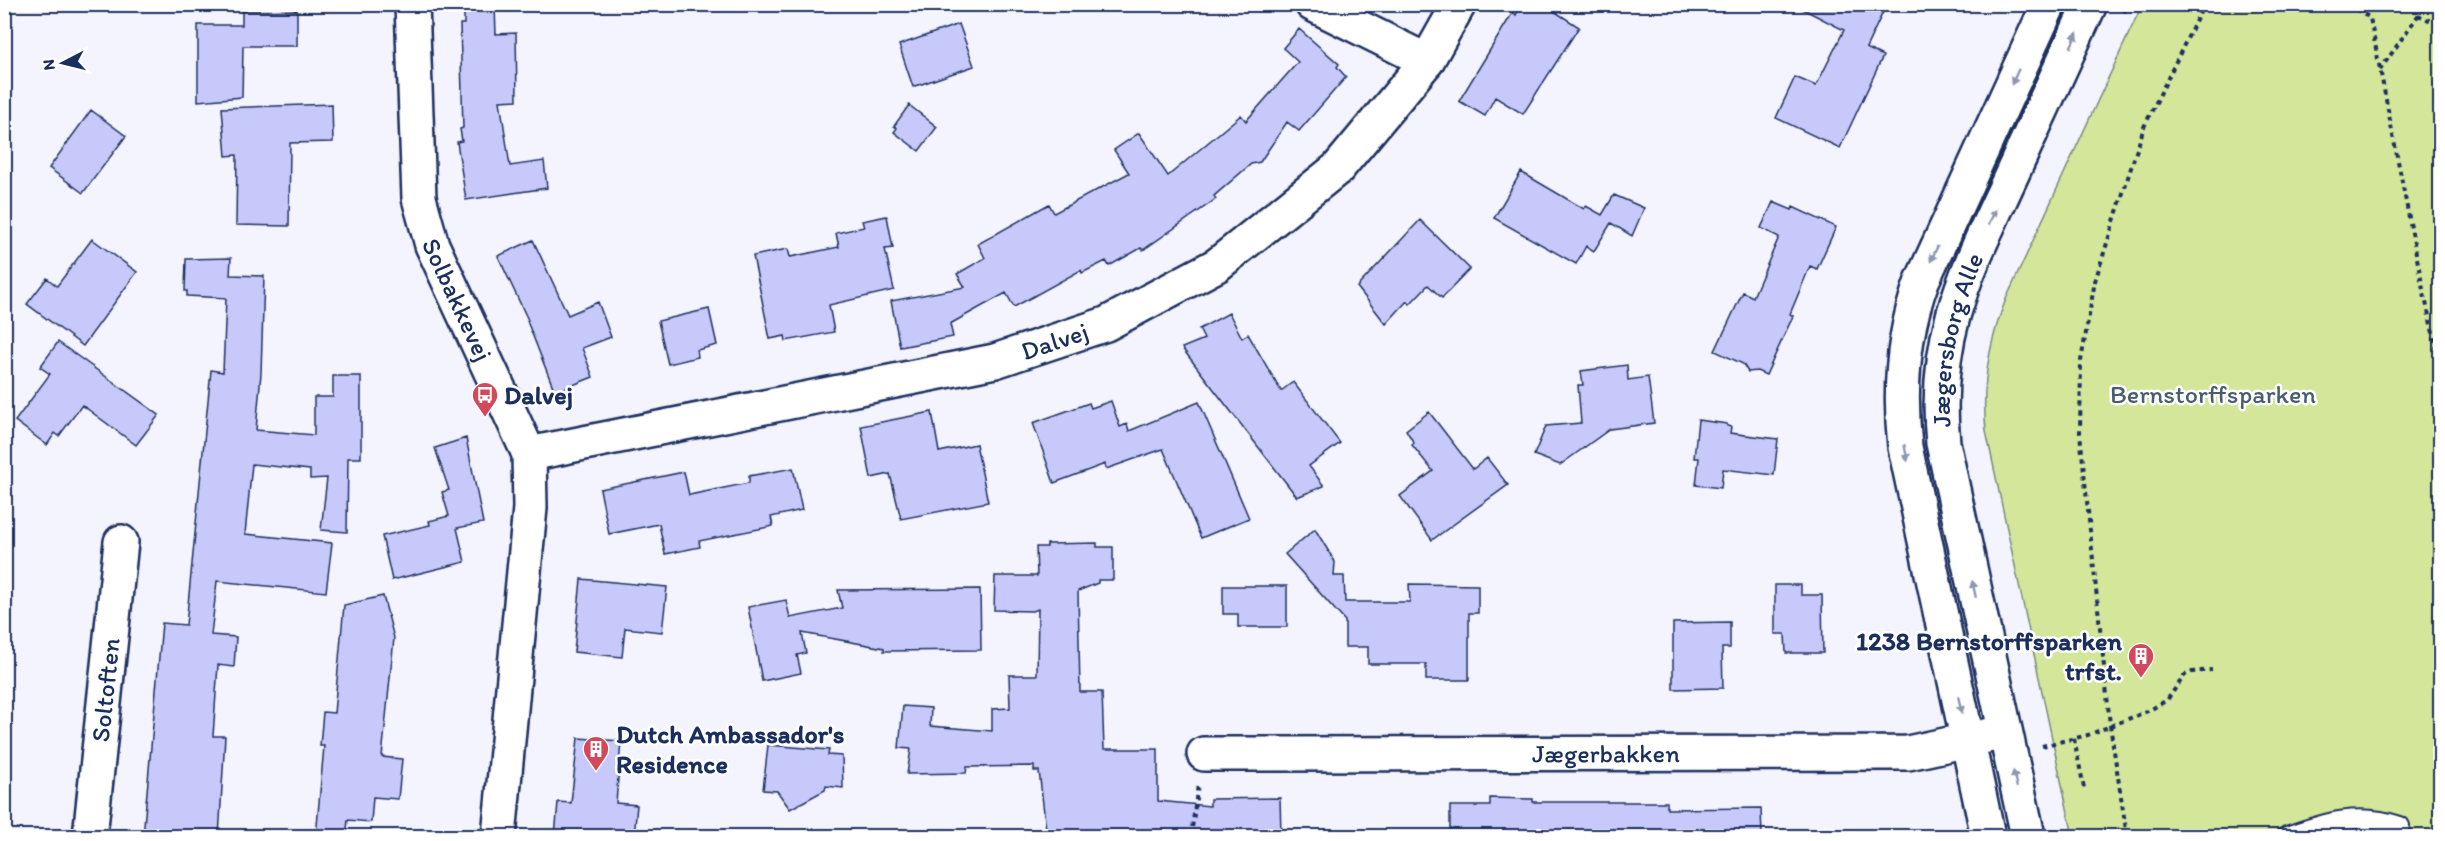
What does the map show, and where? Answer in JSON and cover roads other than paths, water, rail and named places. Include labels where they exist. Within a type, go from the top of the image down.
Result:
[{"type":"street","name":"Solbakkevej","points":[[411,4],[419,198],[424,217],[432,245],[530,454],[530,508],[499,837]]},
{"type":"street","points":[[1312,4],[1427,61]]},
{"type":"street","name":"Dalvej","points":[[530,454],[995,361],[1106,324],[1217,265],[1338,168],[1427,61],[1459,4]]},
{"type":"street","name":"Jægersborg Alle","points":[[1988,837],[1905,447],[1902,422],[1903,363],[1913,305],[1922,281],[2049,4]]},
{"type":"street","name":"Jægersborg Alle","points":[[2028,837],[1943,443],[1941,417],[1943,361],[1948,331],[1967,272],[2090,4]]},
{"type":"street","name":"Soltoften","points":[[90,837],[121,542]]},
{"type":"street","name":"Jægerbakken","points":[[1204,754],[1908,753],[2005,732]]},
{"type":"lane","points":[[2287,837],[2331,821],[2381,819],[2400,826]]},
{"type":"place","name":"Dalvej","points":[[485,418]]},
{"type":"place","name":"1238 Bernstorffsparken trfst.","points":[[2141,679]]},
{"type":"place","name":"Dutch Ambassador's Residence","points":[[596,772]]},
{"type":"park label","name":"Bernstorffsparken","points":[[2213,394]]}]
